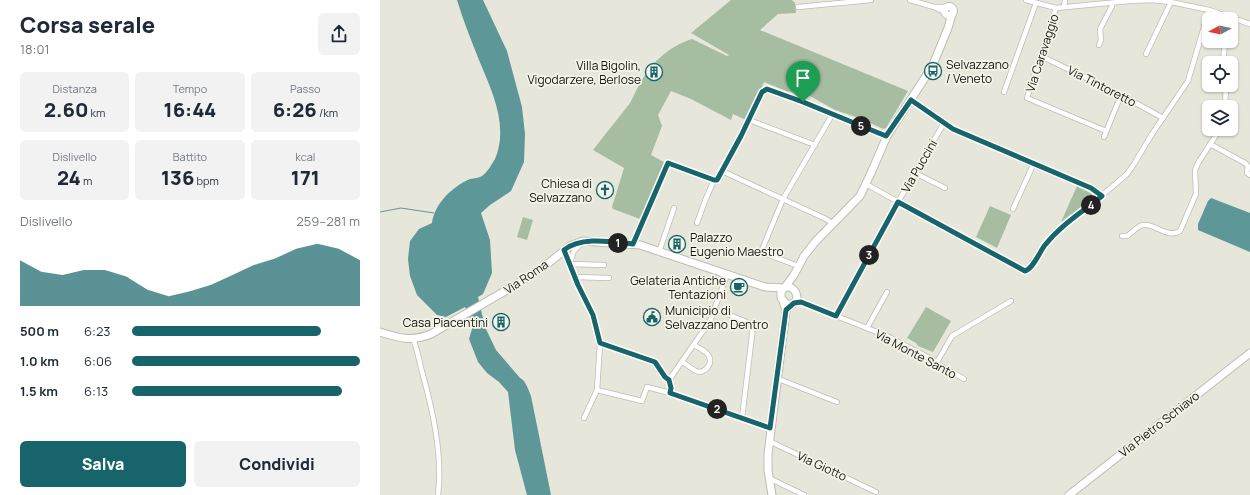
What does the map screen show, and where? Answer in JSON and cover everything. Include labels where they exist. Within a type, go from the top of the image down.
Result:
[{"type":"street","points":[[798,7],[871,0]]},
{"type":"street","points":[[910,0],[948,11]]},
{"type":"street","points":[[772,495],[768,462],[769,441],[786,310],[780,294],[812,246],[832,223],[855,202],[866,184],[886,136],[932,67],[946,33],[948,11],[953,0]]},
{"type":"street","points":[[1027,0],[1056,8],[1114,1],[1152,0],[1170,2],[1215,12]]},
{"type":"street","points":[[1064,8],[1065,0]]},
{"type":"street","points":[[1099,45],[1101,40],[1100,29],[1114,1]]},
{"type":"street","points":[[1146,54],[1170,2]]},
{"type":"street","points":[[1004,92],[1036,3]]},
{"type":"street","name":"Via Caravaggio","points":[[1056,8],[1027,98],[1106,131]]},
{"type":"street","points":[[866,184],[1021,270],[1030,269],[1045,245],[1060,229],[1102,196],[1127,174],[1134,164],[1188,81],[1209,10]]},
{"type":"street","points":[[1238,20],[1250,24]]},
{"type":"street","name":"Via Tintoretto","points":[[1041,56],[1121,95],[1163,118]]},
{"type":"street","points":[[697,223],[714,180],[717,180],[762,92],[767,89],[886,136]]},
{"type":"street","points":[[1104,137],[1121,95]]},
{"type":"street","points":[[911,100],[953,129],[1091,188],[1102,196]]},
{"type":"street","points":[[798,266],[761,252],[783,199],[832,115]]},
{"type":"street","points":[[749,120],[815,145]]},
{"type":"street","name":"Via Puccini","points":[[836,316],[898,202],[944,122]]},
{"type":"street","points":[[1122,236],[1127,236],[1140,226],[1144,225],[1166,232],[1176,233],[1180,231],[1196,194],[1195,170],[1204,152],[1215,136]]},
{"type":"street","points":[[1210,144],[1245,162],[1248,166],[1247,174],[1250,175]]},
{"type":"street","points":[[633,244],[668,163],[714,180]]},
{"type":"street","points":[[1013,209],[1034,163]]},
{"type":"street","points":[[722,170],[832,223]]},
{"type":"street","points":[[915,173],[946,188]]},
{"type":"street","points":[[659,252],[674,208]]},
{"type":"street","points":[[570,263],[571,256],[583,241]]},
{"type":"street","name":"Via Roma","points":[[415,339],[432,334],[446,327],[541,269],[567,248],[583,241],[633,244],[765,287],[784,288]]},
{"type":"street","points":[[567,248],[571,256]]},
{"type":"street","points":[[567,248],[574,277],[593,315],[600,343],[596,390],[584,418]]},
{"type":"street","points":[[570,263],[604,265]]},
{"type":"street","points":[[669,380],[710,322],[727,275]]},
{"type":"street","points":[[786,310],[796,299],[794,275]]},
{"type":"street","points":[[574,277],[608,278]]},
{"type":"street","name":"Via Roma","points":[[765,287],[782,300]]},
{"type":"street","points":[[784,288],[791,287],[796,299]]},
{"type":"street","points":[[867,328],[888,292]]},
{"type":"street","points":[[782,300],[786,304],[796,299]]},
{"type":"street","name":"Via Monte Santo","points":[[796,299],[887,336],[937,362],[964,379]]},
{"type":"street","points":[[937,362],[952,336],[1011,301]]},
{"type":"street","points":[[715,311],[720,311],[749,323],[753,327],[742,418]]},
{"type":"street","points":[[380,332],[415,339],[434,425],[438,457],[438,495]]},
{"type":"street","points":[[600,343],[655,362],[665,377],[669,380],[671,388],[670,393]]},
{"type":"street","points":[[682,362],[696,371],[702,372],[706,369],[710,360],[709,356],[706,352],[694,345]]},
{"type":"street","name":"Via Pietro Schiavo","points":[[1068,495],[1250,353]]},
{"type":"street","points":[[776,378],[838,402]]},
{"type":"street","points":[[596,390],[642,401],[647,387],[670,393],[770,428]]},
{"type":"street","name":"Via Giotto","points":[[769,441],[876,492]]},
{"type":"street","points":[[770,480],[773,480],[804,495]]},
{"type":"green space","points":[[731,0],[792,0],[795,3],[796,13],[778,14],[760,30],[908,91],[886,128],[883,129],[862,119],[835,110],[810,96],[786,91],[764,82],[746,120],[733,114],[731,120],[691,99],[671,91],[658,115],[662,126],[651,155],[664,162],[640,219],[613,209],[612,207],[624,168],[593,150],[630,103],[648,71],[660,57],[667,52],[683,42],[692,39],[727,56],[729,55],[691,33]]},
{"type":"green space","points":[[1077,186],[1092,194],[1091,200],[1061,222]]},
{"type":"green space","points":[[990,206],[1011,215],[997,248],[976,237]]},
{"type":"green space","points":[[523,217],[533,220],[527,240],[517,237]]},
{"type":"green space","points":[[926,307],[951,321],[933,352],[918,346],[916,343],[907,338]]},
{"type":"water","points":[[457,0],[483,0],[507,51],[522,107],[525,134],[524,162],[511,191],[481,213],[490,240],[492,273],[483,294],[478,297],[485,327],[496,350],[524,381],[531,396],[551,495],[527,495],[515,450],[508,392],[499,382],[487,373],[478,362],[469,339],[472,329],[472,322],[465,307],[446,317],[437,315],[417,295],[410,276],[408,259],[410,241],[419,229],[432,223],[437,209],[445,196],[463,182],[481,177],[486,173],[495,159],[499,147],[500,121],[497,109]]},
{"type":"water","points":[[1211,198],[1250,213],[1250,252],[1198,230],[1198,224],[1208,201]]},
{"type":"waterway","points":[[380,212],[401,208],[434,213]]},
{"type":"place","name":"Selvazzano / Veneto","points":[[933,71]]},
{"type":"place","name":"Villa Bigolin, Vigodarzere, Berlose","points":[[654,72]]},
{"type":"place","name":"Chiesa di Selvazzano","points":[[605,190]]},
{"type":"place","name":"Palazzo Eugenio Maestro","points":[[677,244]]},
{"type":"place","name":"Gelateria Antiche Tentazioni","points":[[739,287]]},
{"type":"place","name":"Municipio di Selvazzano Dentro","points":[[652,317]]},
{"type":"place","name":"Casa Piacentini","points":[[501,322]]},
{"type":"route","points":[[767,89],[803,102],[886,136],[911,100],[953,129],[1096,190],[1102,196],[1060,229],[1045,245],[1030,269],[1025,271],[898,202],[836,316],[801,302],[794,303],[787,308],[770,428],[670,393],[671,388],[669,380],[665,377],[655,362],[600,343],[593,315],[578,285],[564,250],[573,244],[583,241],[633,244],[668,163],[717,180],[763,91],[767,89]]}]
